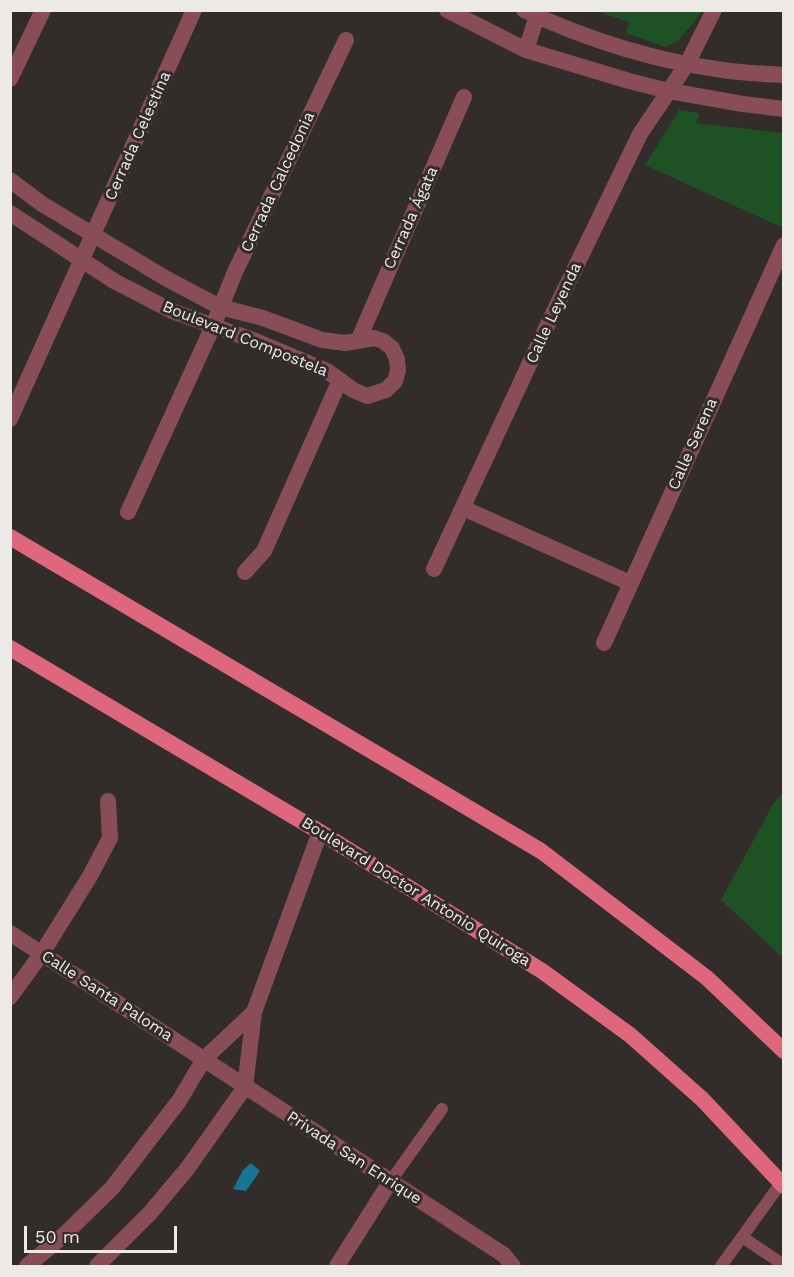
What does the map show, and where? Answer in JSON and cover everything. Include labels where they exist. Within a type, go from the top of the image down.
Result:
[{"type":"main road","points":[[10,537],[541,851],[707,978],[783,1051]]},
{"type":"main road","name":"Boulevard Doctor Antonio Quiroga","points":[[10,648],[320,832],[542,971],[630,1035],[702,1099],[782,1184]]},
{"type":"street","points":[[10,79],[43,10]]},
{"type":"street","name":"Cerrada Celestina","points":[[10,419],[194,10]]},
{"type":"street","points":[[447,10],[526,50],[669,91],[783,109]]},
{"type":"street","name":"Calle Leyenda","points":[[434,569],[548,324],[640,134],[687,64],[714,10]]},
{"type":"street","points":[[526,50],[533,13],[587,36],[687,64],[783,75]]},
{"type":"street","name":"Cerrada Calcedonia","points":[[128,512],[220,307],[346,40]]},
{"type":"street","name":"Cerrada Ágata","points":[[358,341],[464,97]]},
{"type":"street","name":"Boulevard Compostela","points":[[10,180],[42,204],[168,279],[220,307],[263,318],[322,340],[345,343],[374,338],[383,341],[392,348],[397,359],[398,371],[395,381],[386,390],[367,396],[352,390],[327,371],[172,311],[114,281],[10,213]]},
{"type":"street","name":"Calle Serena","points":[[604,643],[783,245]]},
{"type":"street","points":[[245,572],[264,551],[339,380]]},
{"type":"street","points":[[463,508],[630,583]]},
{"type":"street","points":[[10,997],[42,953],[90,876],[110,838],[108,801]]},
{"type":"street","points":[[97,1266],[150,1213],[187,1169],[245,1087],[254,1012],[320,832]]},
{"type":"street","name":"Calle Santa Paloma","points":[[10,933],[204,1059]]},
{"type":"street","points":[[27,1266],[63,1236],[112,1188],[179,1101],[204,1059],[254,1012]]},
{"type":"street","name":"Privada San Enrique","points":[[204,1059],[509,1261]]},
{"type":"street","points":[[337,1266],[390,1182]]},
{"type":"lane","points":[[390,1182],[442,1109]]},
{"type":"lane","points":[[721,1266],[782,1184]]},
{"type":"lane","points":[[742,1237],[780,1265]]},
{"type":"green space","points":[[596,11],[703,11],[678,41],[665,47],[626,33],[629,22]]},
{"type":"green space","points":[[679,110],[700,113],[696,123],[783,133],[784,220],[781,227],[645,165]]},
{"type":"green space","points":[[783,793],[783,958],[721,900],[773,804]]},
{"type":"water","points":[[251,1163],[260,1171],[246,1191],[233,1189],[243,1170]]}]
